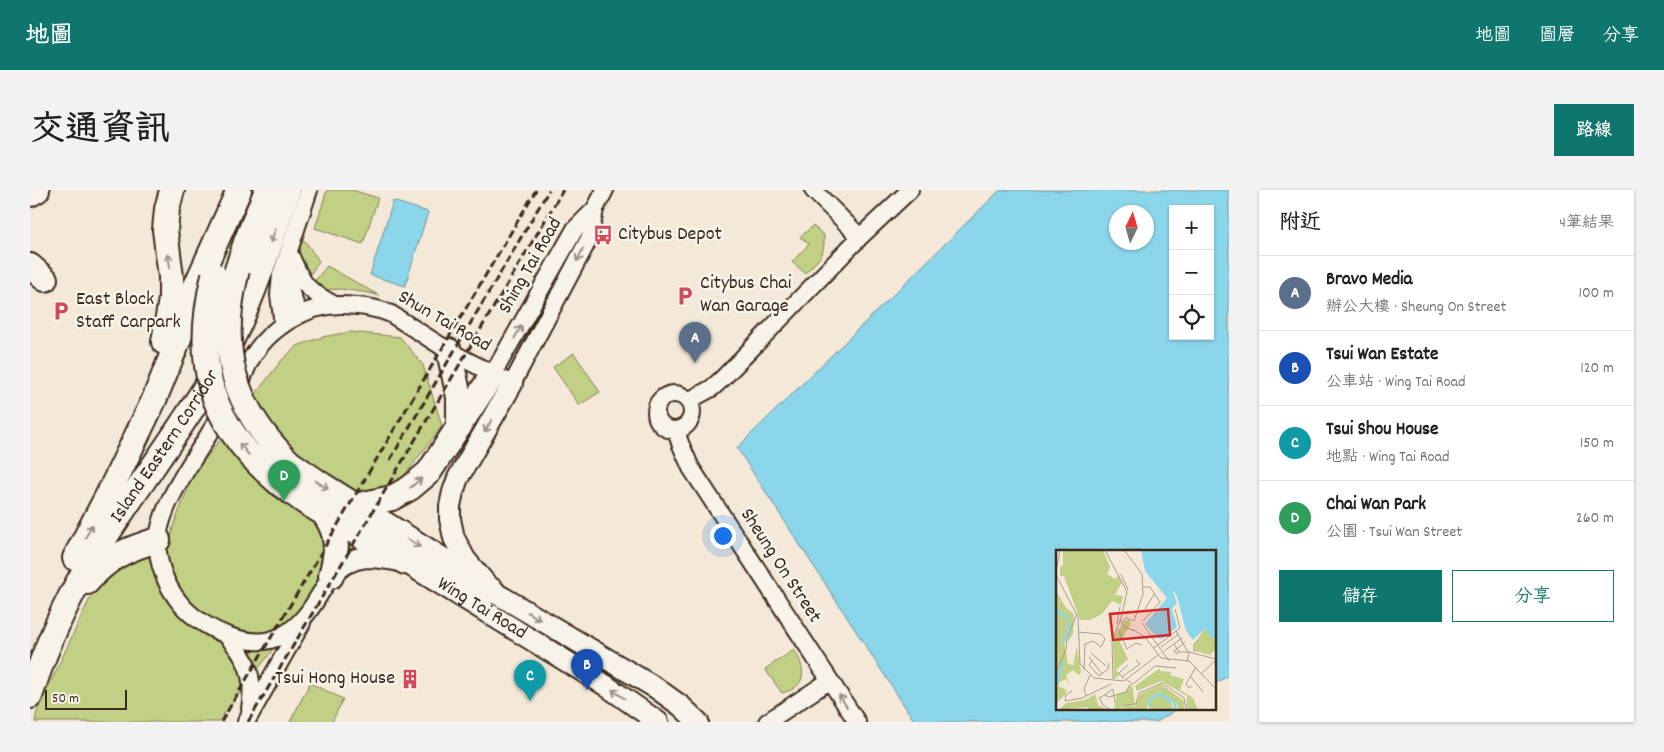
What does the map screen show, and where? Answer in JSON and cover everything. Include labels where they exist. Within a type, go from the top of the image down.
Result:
[{"type":"highway","points":[[30,194],[37,190]]},
{"type":"highway","points":[[136,437],[156,375],[170,311],[171,276],[166,230],[167,209],[172,190]]},
{"type":"highway","name":"Island Eastern Corridor","points":[[30,654],[55,594],[100,511],[168,368],[195,288],[239,190]]},
{"type":"highway","points":[[244,190],[214,275],[207,305],[204,333],[206,361],[211,387],[220,413],[233,435],[249,456],[355,506],[492,591]]},
{"type":"highway","points":[[267,190],[246,242],[230,301],[228,334],[231,360],[237,384],[251,416],[284,473],[330,521],[335,536],[336,555],[331,576]]},
{"type":"highway","name":"Island Eastern Corridor","points":[[30,696],[60,618],[94,554],[195,405],[226,350],[253,292],[288,190]]},
{"type":"highway","points":[[449,351],[459,397],[459,427]]},
{"type":"highway","points":[[355,506],[392,498],[410,488],[429,472],[459,427],[502,379]]},
{"type":"highway","points":[[323,512],[405,562]]},
{"type":"highway","points":[[60,618],[79,592],[107,562],[127,549],[158,540]]},
{"type":"main road","name":"Wing Tai Road","points":[[502,379],[453,492],[450,506],[452,530],[457,546],[465,559],[492,591],[656,688],[681,706],[698,722]]},
{"type":"main road","name":"Wing Tai Road","points":[[331,576],[344,563],[368,556],[385,557],[405,562],[605,685],[658,722]]},
{"type":"street","points":[[283,325],[279,295],[281,275],[309,190]]},
{"type":"street","name":"Shing Tai Road","points":[[502,379],[575,229],[595,209],[605,190]]},
{"type":"street","points":[[813,190],[860,237]]},
{"type":"street","points":[[688,401],[706,392],[722,380],[860,237],[910,190]]},
{"type":"street","points":[[289,252],[301,280],[307,288],[335,305]]},
{"type":"street","points":[[289,252],[291,293],[299,315]]},
{"type":"street","name":"Shun Tai Road","points":[[226,635],[194,616],[180,603],[168,585],[162,568],[158,540],[166,510],[176,490],[241,382],[250,360],[271,334],[299,315],[311,311],[335,305],[358,305],[391,314],[449,351],[502,379]]},
{"type":"street","points":[[672,394],[688,401],[692,413],[690,419],[682,428],[676,430],[665,428],[660,424],[656,414],[656,408],[662,399],[672,394]]},
{"type":"street","name":"Sheung On Street","points":[[676,430],[691,468],[857,722]]},
{"type":"street","points":[[248,719],[304,619],[331,576]]},
{"type":"street","points":[[226,635],[252,642],[266,641],[280,636],[304,619]]},
{"type":"street","points":[[226,635],[247,662],[252,688],[248,719]]},
{"type":"street","points":[[767,722],[830,681]]},
{"type":"green space","points":[[327,190],[352,190],[378,198],[363,244],[315,228]]},
{"type":"green space","points":[[813,226],[824,235],[823,248],[820,257],[805,273],[792,262],[809,244],[800,237]]},
{"type":"green space","points":[[300,241],[305,241],[319,261],[308,278],[298,261]]},
{"type":"green space","points":[[327,266],[380,296],[341,289],[319,290],[313,283]]},
{"type":"green space","points":[[350,332],[400,337],[423,365],[442,426],[218,722],[35,722],[37,711],[92,594],[116,561],[169,548],[173,527],[193,475],[281,361],[297,346],[322,337]]},
{"type":"green space","points":[[574,353],[600,392],[579,405],[553,367]]},
{"type":"green space","points":[[794,650],[801,663],[802,676],[797,686],[782,693],[765,669]]},
{"type":"green space","points":[[310,683],[343,699],[332,722],[290,722]]},
{"type":"water","points":[[1000,190],[1229,190],[1229,675],[1216,683],[1216,550],[1056,550],[1056,710],[1175,710],[1157,722],[915,722],[737,448]]},
{"type":"water","points":[[393,201],[428,212],[405,286],[370,275]]},
{"type":"railway","points":[[221,722],[536,190]]},
{"type":"railway","points":[[390,460],[549,190]]},
{"type":"railway","points":[[248,722],[563,190]]},
{"type":"place","name":"Citybus Depot","points":[[603,235]]},
{"type":"place","name":"Citybus Chai Wan Garage","points":[[685,296]]},
{"type":"place","name":"East Block Staff Carpark","points":[[61,311]]},
{"type":"place","name":"Bravo Media","points":[[695,363]]},
{"type":"place","name":"Chai Wan Park","points":[[284,501]]},
{"type":"place","name":"Tsui Hong House","points":[[410,679]]},
{"type":"place","name":"Tsui Wan Estate","points":[[587,690]]},
{"type":"place","name":"Tsui Shou House","points":[[530,701]]}]
